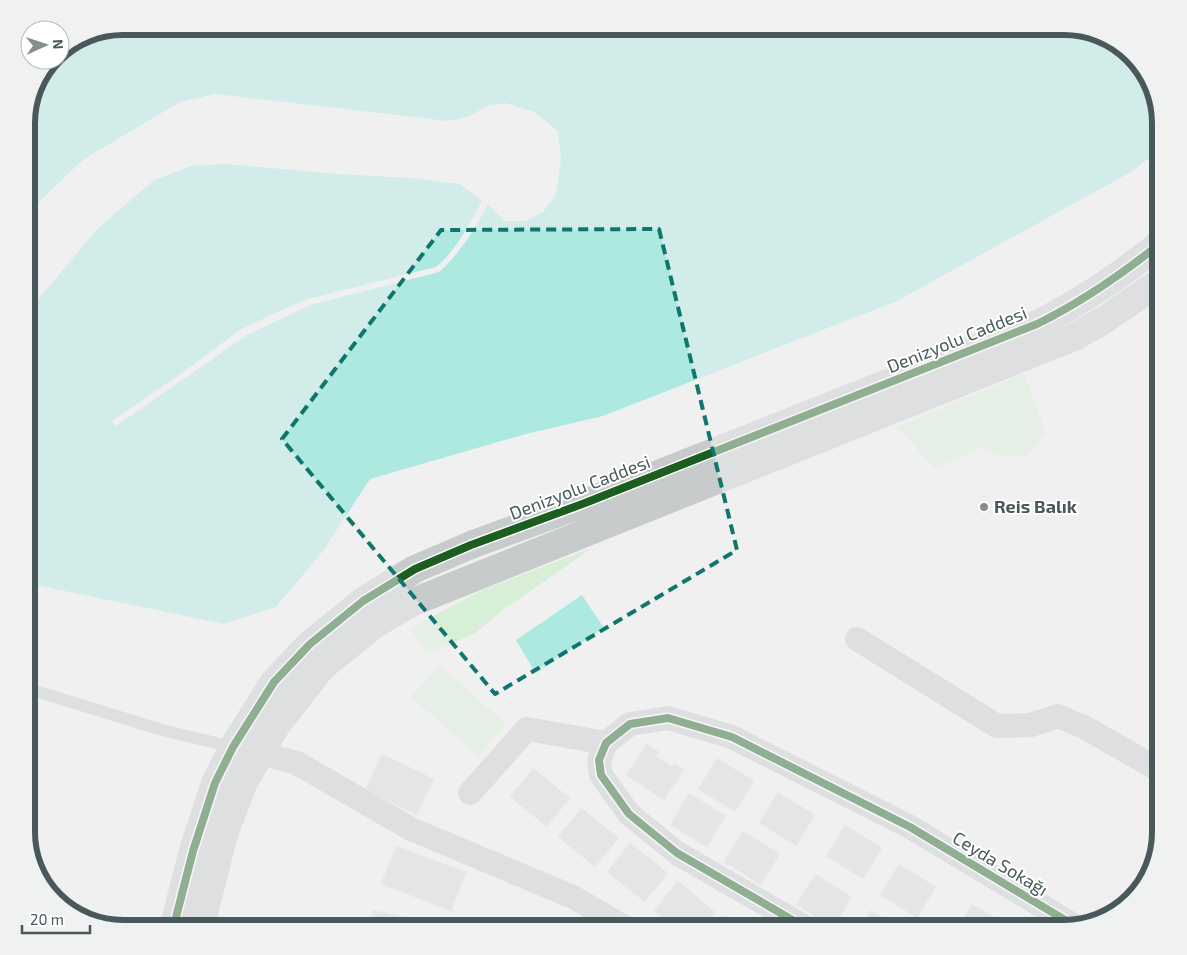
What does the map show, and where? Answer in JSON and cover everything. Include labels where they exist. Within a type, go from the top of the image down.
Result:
[{"type":"street","name":"Denizyolu Caddesi","points":[[176,920],[193,851],[212,791],[233,747],[274,682],[310,644],[363,601],[415,569],[471,544],[585,504],[1037,324],[1065,310],[1100,288],[1131,267],[1152,250]]},
{"type":"street","points":[[202,920],[224,834],[243,784],[260,753],[276,726],[322,667],[374,624],[414,602],[1074,336],[1104,320],[1152,287]]},
{"type":"street","points":[[857,639],[997,726],[1031,725],[1058,716],[1084,727],[1152,766]]},
{"type":"street","name":"Ceyda Sokağı","points":[[606,744],[630,724],[668,718],[732,737],[910,827],[1065,920]]},
{"type":"street","points":[[470,793],[527,729],[606,744],[598,760],[601,775],[629,814],[677,853],[792,920]]},
{"type":"street","points":[[233,747],[298,763],[412,829],[573,897],[613,920]]},
{"type":"lane","points":[[35,691],[162,730],[233,747]]},
{"type":"highlighted area","points":[[659,229],[737,550],[495,694],[282,439],[441,230]]},
{"type":"green space","points":[[1024,374],[1046,433],[1028,456],[1000,456],[981,448],[935,468],[896,427]]},
{"type":"green space","points":[[592,548],[503,610],[474,634],[426,654],[410,628],[483,590]]},
{"type":"green space","points":[[440,665],[506,724],[478,756],[411,697]]},
{"type":"water","points":[[124,35],[1069,35],[1103,44],[1122,57],[1137,74],[1143,84],[1150,106],[1152,156],[1131,172],[897,301],[603,416],[526,434],[370,479],[323,551],[276,607],[224,624],[35,585],[35,303],[98,228],[154,180],[191,166],[225,164],[411,178],[460,184],[482,201],[456,245],[436,267],[308,299],[240,330],[181,374],[112,421],[116,426],[247,335],[310,305],[439,272],[466,241],[488,204],[505,221],[526,221],[543,212],[556,194],[561,160],[558,131],[534,112],[505,103],[486,106],[471,116],[448,121],[215,94],[180,102],[84,159],[35,205],[35,118],[44,84],[53,70],[70,70],[70,53],[74,50],[101,38]]},
{"type":"water","points":[[582,595],[604,628],[536,674],[516,640]]},
{"type":"building","points":[[647,744],[659,752],[656,756],[672,767],[674,763],[684,770],[664,800],[626,775]]},
{"type":"building","points":[[382,754],[434,779],[417,815],[365,790]]},
{"type":"building","points":[[717,758],[754,781],[735,812],[698,789]]},
{"type":"building","points":[[533,768],[570,798],[547,827],[510,797]]},
{"type":"building","points":[[778,792],[815,815],[796,846],[759,823]]},
{"type":"building","points":[[689,793],[726,816],[707,847],[670,825]]},
{"type":"building","points":[[581,808],[619,838],[595,867],[558,837]]},
{"type":"building","points":[[845,825],[882,848],[863,879],[826,856]]},
{"type":"building","points":[[743,831],[780,854],[761,885],[724,862]]},
{"type":"building","points":[[630,843],[668,873],[645,902],[607,872]]},
{"type":"building","points":[[396,846],[466,872],[451,911],[381,884]]},
{"type":"building","points":[[899,864],[936,887],[917,918],[880,895]]},
{"type":"building","points":[[815,874],[852,897],[838,920],[820,920],[796,905]]},
{"type":"building","points":[[678,881],[715,912],[709,920],[666,920],[654,911]]},
{"type":"building","points":[[972,904],[999,920],[962,920]]},
{"type":"building","points":[[373,910],[413,919],[413,920],[371,920]]},
{"type":"building","points":[[871,910],[887,920],[865,920]]},
{"type":"building","points":[[725,915],[732,920],[722,920]]},
{"type":"cycle path","points":[[175,920],[193,851],[215,783],[233,747],[274,682],[310,644],[363,601],[415,569],[471,545],[585,503],[1037,324],[1101,287],[1152,250]]},
{"type":"cycle path","points":[[792,920],[677,853],[629,814],[601,775],[599,760],[606,743],[630,724],[668,718],[732,737],[910,827],[1065,920]]},
{"type":"place","name":"Reis Balık","points":[[984,507]]}]
